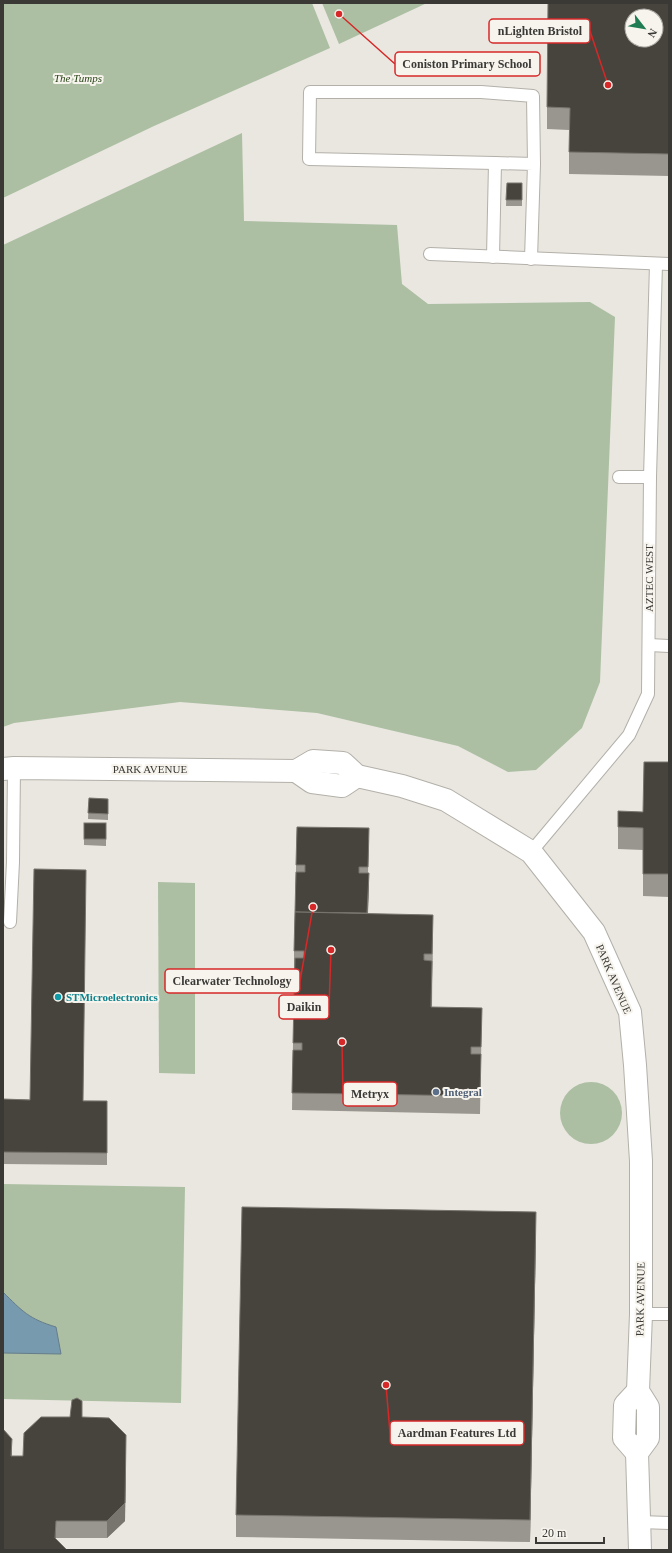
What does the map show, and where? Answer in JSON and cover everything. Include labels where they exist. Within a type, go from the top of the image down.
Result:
[{"type":"street","name":"PARK AVENUE","points":[[9,768],[296,771],[313,761],[343,763],[357,776],[402,786],[446,800],[531,852],[594,932],[630,1012],[641,1161],[641,1314],[638,1392],[625,1405],[624,1438],[637,1453],[640,1550]]},
{"type":"lane","points":[[531,259],[534,164],[533,96],[481,92],[310,92],[308,159],[534,164]]},
{"type":"lane","points":[[493,257],[495,163]]},
{"type":"lane","points":[[430,254],[669,264]]},
{"type":"lane","name":"AZTEC WEST","points":[[531,852],[629,735],[648,694],[650,477],[656,264]]},
{"type":"lane","points":[[619,477],[650,477]]},
{"type":"lane","points":[[649,645],[669,646]]},
{"type":"lane","points":[[9,768],[13,862],[10,922]]},
{"type":"lane","points":[[641,1314],[669,1314]]},
{"type":"lane","points":[[640,1522],[669,1523]]},
{"type":"green space","name":"The Tumps","points":[[3,3],[312,3],[330,48],[154,126],[3,198]]},
{"type":"green space","points":[[322,3],[427,3],[339,44]]},
{"type":"green space","points":[[242,133],[244,221],[397,225],[402,284],[428,304],[590,302],[615,317],[600,682],[582,728],[536,770],[508,772],[458,746],[317,713],[180,702],[14,723],[3,727],[3,245]]},
{"type":"green space","points":[[158,882],[195,883],[195,1074],[159,1073]]},
{"type":"green space","points":[[591,1082],[608,1087],[613,1091],[617,1096],[622,1113],[617,1130],[613,1135],[608,1139],[591,1144],[574,1139],[569,1135],[565,1130],[560,1113],[565,1096],[569,1091],[574,1087]]},
{"type":"green space","points":[[3,1184],[185,1187],[181,1403],[3,1399]]},
{"type":"water","points":[[3,1292],[26,1314],[39,1321],[56,1327],[61,1354],[3,1353]]},
{"type":"building","points":[[548,3],[669,3],[669,154],[569,152],[570,108],[547,107]]},
{"type":"building","points":[[507,183],[522,183],[522,200],[506,200]]},
{"type":"building","points":[[644,762],[669,762],[669,874],[643,874],[643,828],[618,827],[618,811],[643,812]]},
{"type":"building","points":[[89,798],[108,799],[108,814],[88,813]]},
{"type":"building","points":[[84,823],[106,823],[106,839],[84,839]]},
{"type":"building","points":[[297,827],[369,828],[368,867],[359,867],[359,873],[369,873],[367,913],[295,912],[296,872],[305,872],[305,865],[296,865]]},
{"type":"building","name":"STMicroelectronics","points":[[34,869],[86,870],[83,1101],[107,1101],[107,1153],[3,1152],[3,1099],[30,1100]]},
{"type":"building","points":[[295,912],[433,915],[432,954],[424,954],[424,960],[432,961],[431,1007],[482,1008],[481,1047],[471,1047],[471,1054],[481,1054],[480,1096],[292,1093],[293,1050],[302,1050],[302,1043],[293,1043],[295,958],[304,958],[304,951],[294,951]]},
{"type":"building","points":[[242,1207],[536,1212],[530,1520],[236,1515]]},
{"type":"building","points":[[77,1398],[82,1401],[82,1417],[109,1418],[126,1435],[125,1503],[107,1521],[56,1521],[55,1538],[67,1550],[3,1550],[3,1429],[12,1439],[11,1456],[23,1456],[24,1433],[41,1417],[70,1417],[72,1400]]},
{"type":"place","name":"Coniston Primary School","points":[[339,14]]},
{"type":"place","name":"nLighten Bristol","points":[[608,85]]},
{"type":"place","name":"Clearwater Technology","points":[[313,907]]},
{"type":"place","name":"Daikin","points":[[331,950]]},
{"type":"place","name":"STMicroelectronics","points":[[58,997]]},
{"type":"place","name":"Metryx","points":[[342,1042]]},
{"type":"place","name":"Integral","points":[[436,1092]]},
{"type":"place","name":"Aardman Features Ltd","points":[[386,1385]]}]
